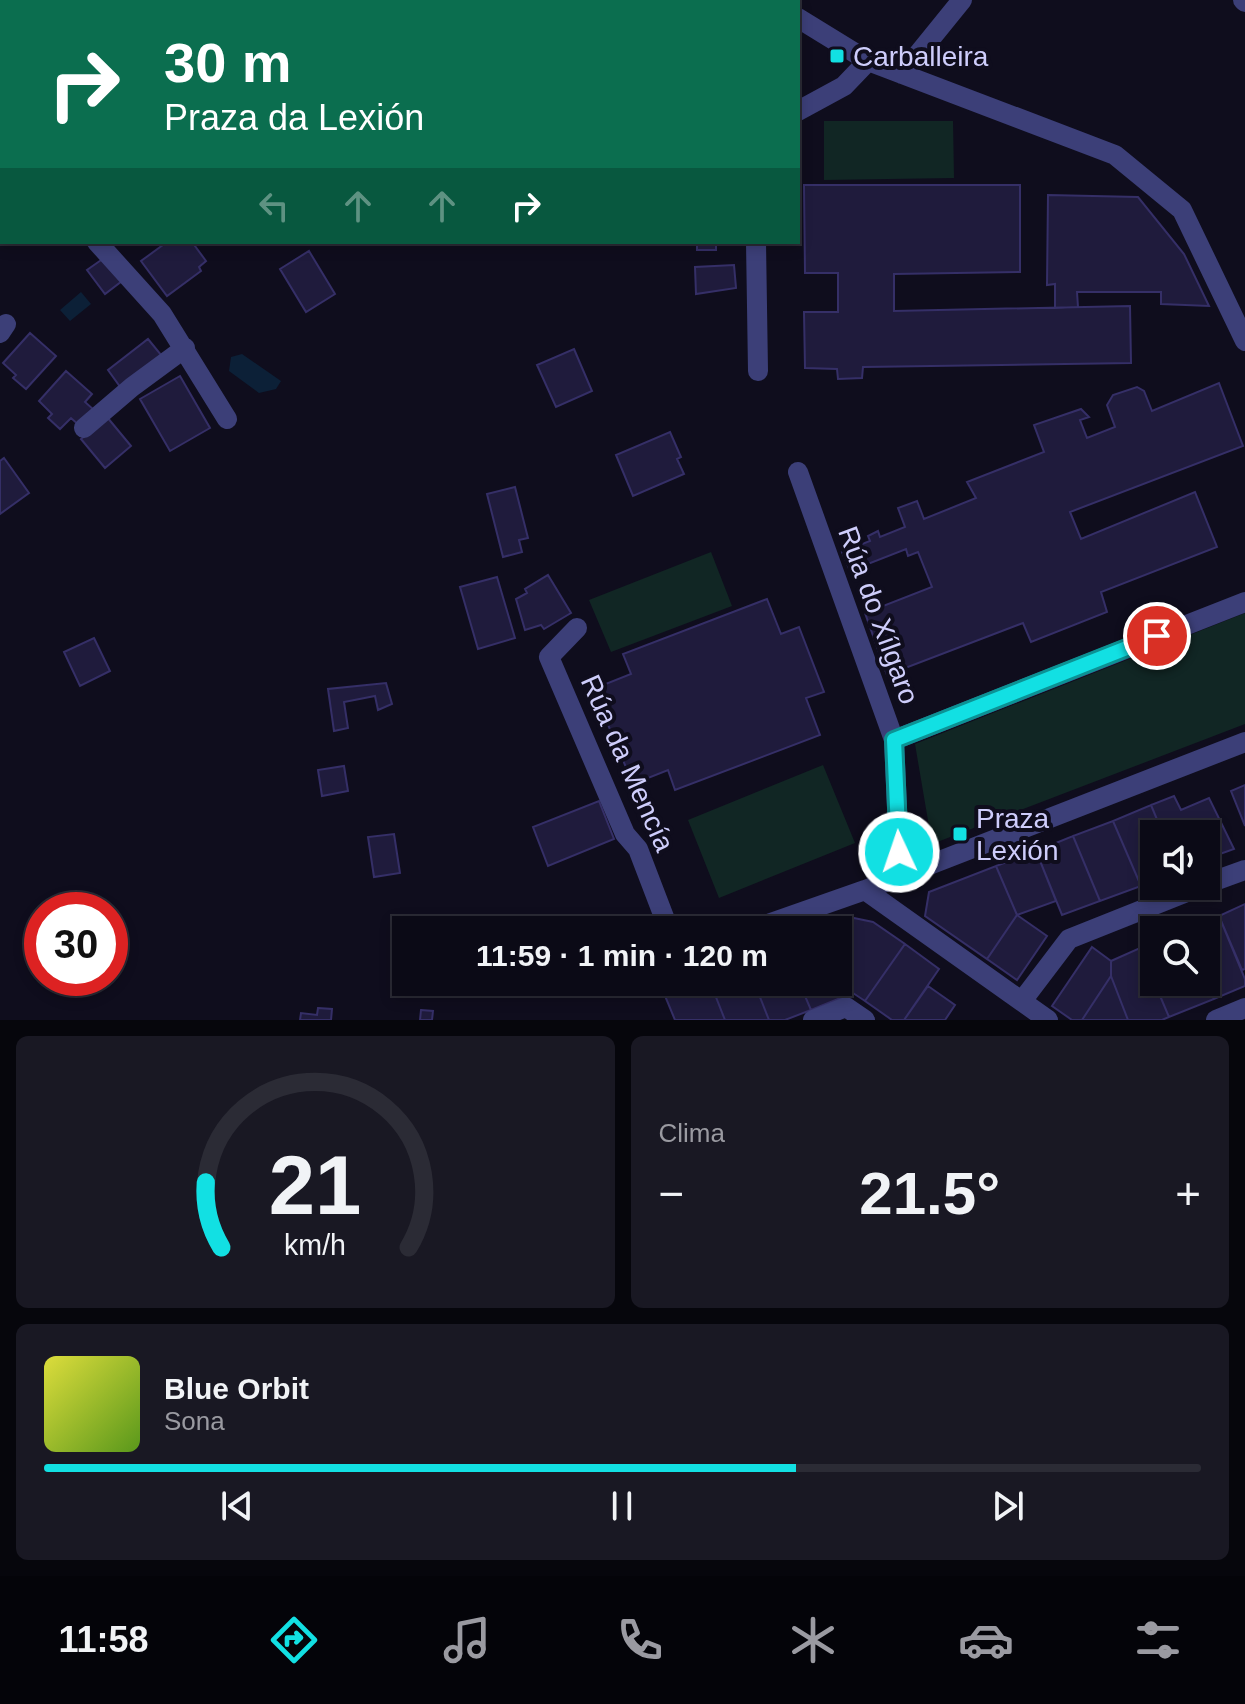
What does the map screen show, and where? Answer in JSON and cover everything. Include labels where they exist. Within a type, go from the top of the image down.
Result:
[{"type":"street","points":[[902,74],[962,0]]},
{"type":"street","points":[[800,19],[868,61],[1115,155],[1182,210],[1236,305],[1245,341]]},
{"type":"street","points":[[800,110],[844,86],[868,61]]},
{"type":"street","points":[[99,244],[162,314],[227,419]]},
{"type":"street","points":[[756,244],[758,371]]},
{"type":"street","points":[[84,428],[185,348]]},
{"type":"street","name":"Rúa do Xílgaro","points":[[798,472],[894,740],[900,876]]},
{"type":"street","points":[[894,740],[1245,602]]},
{"type":"street","name":"Rúa da Mencía","points":[[577,628],[549,657],[625,834],[638,849],[664,916]]},
{"type":"street","points":[[791,916],[1245,742]]},
{"type":"street","points":[[1220,879],[1245,870]]},
{"type":"street","points":[[865,890],[1048,1020]]},
{"type":"street","points":[[1022,1001],[1069,939],[1165,900]]},
{"type":"street","points":[[813,1020],[846,1007],[865,1020]]},
{"type":"street","points":[[1216,1020],[1245,1008]]},
{"type":"green space","points":[[824,121],[953,121],[954,178],[824,180]]},
{"type":"green space","points":[[711,552],[732,606],[611,652],[589,600]]},
{"type":"green space","points":[[1245,613],[1245,724],[932,844],[915,744]]},
{"type":"green space","points":[[823,765],[855,843],[719,898],[688,820]]},
{"type":"water","points":[[81,292],[91,304],[70,321],[60,310]]},
{"type":"water","points":[[242,354],[281,381],[276,389],[259,393],[229,371],[231,357]]},
{"type":"building","points":[[804,185],[1020,185],[1020,272],[894,274],[894,311],[1130,306],[1131,363],[863,367],[862,378],[838,379],[837,369],[805,368],[804,312],[838,312],[838,273],[805,273]]},
{"type":"building","points":[[1048,195],[1138,197],[1184,254],[1209,306],[1161,304],[1161,292],[1077,292],[1078,307],[1055,308],[1055,284],[1047,285]]},
{"type":"building","points":[[164,244],[193,244],[206,261],[199,267],[201,271],[167,296],[141,261]]},
{"type":"building","points":[[697,244],[716,244],[716,250],[697,250]]},
{"type":"building","points":[[309,251],[335,294],[306,312],[280,269]]},
{"type":"building","points":[[104,258],[122,281],[105,294],[87,270]]},
{"type":"building","points":[[734,265],[736,288],[696,294],[695,267]]},
{"type":"building","points":[[30,333],[56,356],[26,389],[13,378],[16,375],[3,363]]},
{"type":"building","points":[[148,339],[162,356],[121,388],[108,370]]},
{"type":"building","points":[[574,349],[592,391],[556,407],[537,365]]},
{"type":"building","points":[[66,371],[92,394],[85,402],[94,410],[80,426],[71,418],[60,429],[48,418],[52,414],[39,401]]},
{"type":"building","points":[[180,376],[210,428],[170,451],[140,399]]},
{"type":"building","points":[[1219,383],[1243,446],[1070,512],[1081,539],[1195,492],[1217,547],[1101,592],[1107,612],[1031,642],[1023,623],[887,675],[865,613],[932,587],[918,552],[908,556],[906,549],[850,571],[842,552],[870,541],[868,536],[878,531],[880,537],[905,527],[898,508],[917,501],[924,519],[976,498],[967,482],[1044,452],[1034,425],[1081,409],[1089,417],[1080,420],[1087,438],[1115,427],[1107,405],[1113,395],[1137,387],[1144,391],[1152,411]]},
{"type":"building","points":[[107,417],[131,446],[105,468],[81,439]]},
{"type":"building","points":[[670,432],[681,457],[677,459],[684,474],[633,496],[616,455]]},
{"type":"building","points":[[4,458],[29,493],[0,514],[0,461]]},
{"type":"building","points":[[515,487],[528,538],[519,540],[522,552],[503,557],[487,494]]},
{"type":"building","points":[[548,575],[571,613],[544,629],[541,625],[525,630],[516,599],[527,593],[525,589]]},
{"type":"building","points":[[497,577],[515,638],[478,649],[460,587]]},
{"type":"building","points":[[767,599],[781,634],[799,627],[824,692],[806,698],[820,735],[675,790],[668,770],[633,784],[593,689],[631,674],[623,654]]},
{"type":"building","points":[[94,638],[110,671],[80,686],[64,652]]},
{"type":"building","points":[[386,683],[392,704],[378,710],[375,696],[344,702],[348,728],[334,731],[328,689]]},
{"type":"building","points":[[344,766],[348,791],[322,796],[318,770]]},
{"type":"building","points":[[1245,785],[1245,826],[1231,791]]},
{"type":"building","points":[[1174,796],[1181,810],[1209,798],[1220,820],[1157,820],[1151,805]]},
{"type":"building","points":[[599,801],[614,839],[548,866],[533,827]]},
{"type":"building","points":[[1151,805],[1157,820],[1140,820],[1140,884],[1113,821]]},
{"type":"building","points":[[1220,820],[1234,849],[1220,854]]},
{"type":"building","points":[[1113,821],[1140,886],[1100,901],[1073,836]]},
{"type":"building","points":[[394,834],[400,873],[374,877],[368,837]]},
{"type":"building","points":[[1073,836],[1100,901],[1062,915],[1036,851]]},
{"type":"building","points":[[1036,851],[1056,901],[1017,915],[996,866]]},
{"type":"building","points":[[996,866],[1017,915],[987,959],[925,916],[929,892]]},
{"type":"building","points":[[1245,904],[1245,969],[1242,970],[1219,916]]},
{"type":"building","points":[[1017,915],[1047,936],[1017,980],[987,959]]},
{"type":"building","points":[[1220,918],[1245,979],[1245,986],[1214,999],[1213,996],[1220,996]]},
{"type":"building","points":[[852,919],[873,922],[905,944],[865,1001],[852,993]]},
{"type":"building","points":[[905,944],[939,969],[904,1020],[892,1020],[865,1001]]},
{"type":"building","points":[[1092,947],[1111,961],[1111,976],[1082,1020],[1072,1020],[1052,1006]]},
{"type":"building","points":[[1140,948],[1140,996],[1160,996],[1169,1017],[1162,1020],[1128,1020],[1111,976],[1111,961]]},
{"type":"building","points":[[1111,976],[1128,1020],[1082,1020]]},
{"type":"building","points":[[928,986],[955,1005],[945,1020],[904,1020]]},
{"type":"building","points":[[665,996],[716,996],[725,1020],[675,1020]]},
{"type":"building","points":[[716,996],[760,996],[769,1020],[725,1020]]},
{"type":"building","points":[[760,996],[805,996],[811,1010],[785,1020],[769,1020]]},
{"type":"building","points":[[805,996],[846,996],[811,1010]]},
{"type":"building","points":[[1160,996],[1213,996],[1214,999],[1169,1017]]},
{"type":"building","points":[[318,1008],[332,1009],[331,1020],[300,1020],[301,1013],[317,1015]]},
{"type":"building","points":[[421,1010],[433,1011],[432,1020],[420,1020]]},
{"type":"place","name":"Carballeira","points":[[837,56]]},
{"type":"place","name":"Praza Lexión","points":[[960,834]]},
{"type":"route","points":[[899,852],[894,740],[1157,636]]}]
